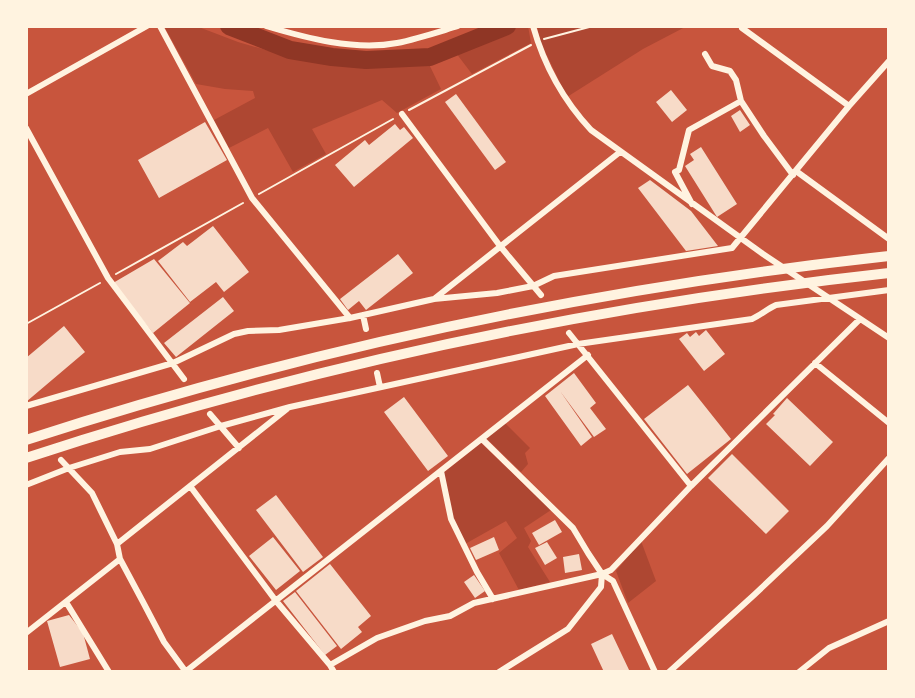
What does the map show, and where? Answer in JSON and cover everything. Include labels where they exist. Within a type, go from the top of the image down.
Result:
[{"type":"highway","points":[[26,440],[213,384],[356,347],[484,319],[750,273],[889,256]]},
{"type":"highway","points":[[26,458],[217,399],[360,363],[594,315],[752,290],[889,273]]},
{"type":"street","points":[[26,94],[147,26]]},
{"type":"street","points":[[160,26],[252,198],[350,318]]},
{"type":"street","points":[[266,26],[323,40],[375,44],[396,43],[458,26]]},
{"type":"street","points":[[533,26],[560,90],[591,130],[693,205],[889,338]]},
{"type":"street","points":[[742,28],[849,106]]},
{"type":"street","points":[[705,54],[712,66],[730,71],[736,80],[741,101],[794,173],[889,239]]},
{"type":"street","points":[[26,406],[173,363],[234,334],[350,318],[434,299],[497,293],[533,286],[554,276],[732,248],[889,61]]},
{"type":"street","points":[[693,205],[675,172],[679,170],[689,130],[741,101]]},
{"type":"street","points":[[402,114],[500,246],[541,295]]},
{"type":"street","points":[[26,128],[108,278],[184,379]]},
{"type":"street","points":[[434,299],[620,152]]},
{"type":"street","points":[[26,485],[120,452],[150,449],[290,407],[578,344],[752,319],[776,305],[889,290]]},
{"type":"street","points":[[363,315],[366,329]]},
{"type":"street","points":[[190,486],[276,601],[332,669],[377,638],[425,621],[450,616],[474,603],[611,570],[860,319]]},
{"type":"street","points":[[569,333],[691,486]]},
{"type":"street","points":[[61,460],[92,493],[117,544],[120,559],[164,642],[185,672],[588,355]]},
{"type":"street","points":[[815,363],[889,423]]},
{"type":"street","points":[[377,373],[380,387]]},
{"type":"street","points":[[117,544],[290,407]]},
{"type":"street","points":[[210,414],[239,448]]},
{"type":"street","points":[[482,439],[573,528],[602,574],[613,581],[655,672]]},
{"type":"street","points":[[669,672],[827,526],[889,458]]},
{"type":"street","points":[[441,471],[451,519],[493,599]]},
{"type":"street","points":[[26,633],[120,559]]},
{"type":"street","points":[[499,672],[568,629],[601,587],[602,574]]},
{"type":"street","points":[[66,602],[109,672]]},
{"type":"street","points":[[799,672],[829,648],[889,621]]},
{"type":"path","points":[[26,324],[537,41],[593,26]]},
{"type":"shaded area","points":[[164,26],[196,26],[290,57],[328,63],[370,65],[427,60],[441,89],[397,113],[382,100],[312,129],[326,154],[293,172],[268,128],[229,148],[214,120],[255,98],[253,91],[196,84]]},
{"type":"shaded area","points":[[516,26],[528,26],[531,43],[472,74],[456,53]]},
{"type":"shaded area","points":[[537,26],[687,26],[643,49],[567,97],[540,41]]},
{"type":"shaded area","points":[[505,423],[530,448],[525,453],[528,464],[521,472],[486,438]]},
{"type":"shaded area","points":[[481,443],[551,510],[524,528],[531,541],[528,547],[550,582],[519,590],[499,553],[517,538],[506,521],[465,544],[453,519],[443,473]]},
{"type":"shaded area","points":[[641,541],[656,581],[628,603],[616,571]]},
{"type":"building","points":[[671,90],[687,110],[672,122],[656,102]]},
{"type":"building","points":[[456,94],[506,162],[495,170],[445,102]]},
{"type":"building","points":[[740,110],[750,125],[740,132],[731,116]]},
{"type":"building","points":[[205,122],[227,160],[159,198],[138,160]]},
{"type":"building","points":[[395,124],[400,130],[404,127],[413,138],[354,187],[335,165],[365,140],[369,145]]},
{"type":"building","points":[[701,147],[737,204],[717,217],[685,166],[694,160],[690,154]]},
{"type":"building","points":[[650,180],[691,211],[718,246],[686,251],[638,188]]},
{"type":"building","points":[[213,226],[249,272],[224,292],[216,282],[190,302],[158,261],[183,242],[187,246]]},
{"type":"building","points":[[398,254],[413,273],[366,310],[359,301],[348,310],[340,299]]},
{"type":"building","points":[[154,259],[190,303],[153,333],[113,283]]},
{"type":"building","points":[[223,297],[234,311],[176,357],[164,343]]},
{"type":"building","points":[[64,326],[85,352],[26,402],[26,358]]},
{"type":"building","points":[[706,330],[725,354],[704,371],[679,339],[687,333],[690,337],[696,332],[699,336]]},
{"type":"building","points":[[574,373],[596,403],[590,408],[606,429],[594,437],[560,391],[592,437],[581,446],[545,396]]},
{"type":"building","points":[[688,385],[731,439],[687,474],[644,419]]},
{"type":"building","points":[[404,397],[448,456],[428,471],[384,412]]},
{"type":"building","points":[[787,398],[833,442],[810,466],[766,424]]},
{"type":"building","points":[[732,454],[789,511],[766,534],[708,478]]},
{"type":"building","points":[[276,495],[323,557],[303,572],[256,510]]},
{"type":"building","points":[[555,520],[562,532],[539,545],[532,533]]},
{"type":"building","points":[[273,537],[300,571],[276,590],[249,556]]},
{"type":"building","points":[[494,537],[499,550],[476,560],[470,548]]},
{"type":"building","points":[[547,542],[557,558],[545,565],[535,548]]},
{"type":"building","points":[[579,554],[582,570],[565,573],[563,557]]},
{"type":"building","points":[[330,564],[371,616],[358,627],[362,632],[341,649],[296,591]]},
{"type":"building","points":[[474,575],[485,591],[475,598],[464,582]]},
{"type":"building","points":[[295,592],[337,646],[325,655],[283,601]]},
{"type":"building","points":[[69,615],[83,633],[90,659],[60,667],[47,621]]},
{"type":"building","points":[[612,634],[630,672],[604,672],[591,644]]},
{"type":"waterway","points":[[229,26],[290,50],[366,60],[430,57],[507,26]]}]
